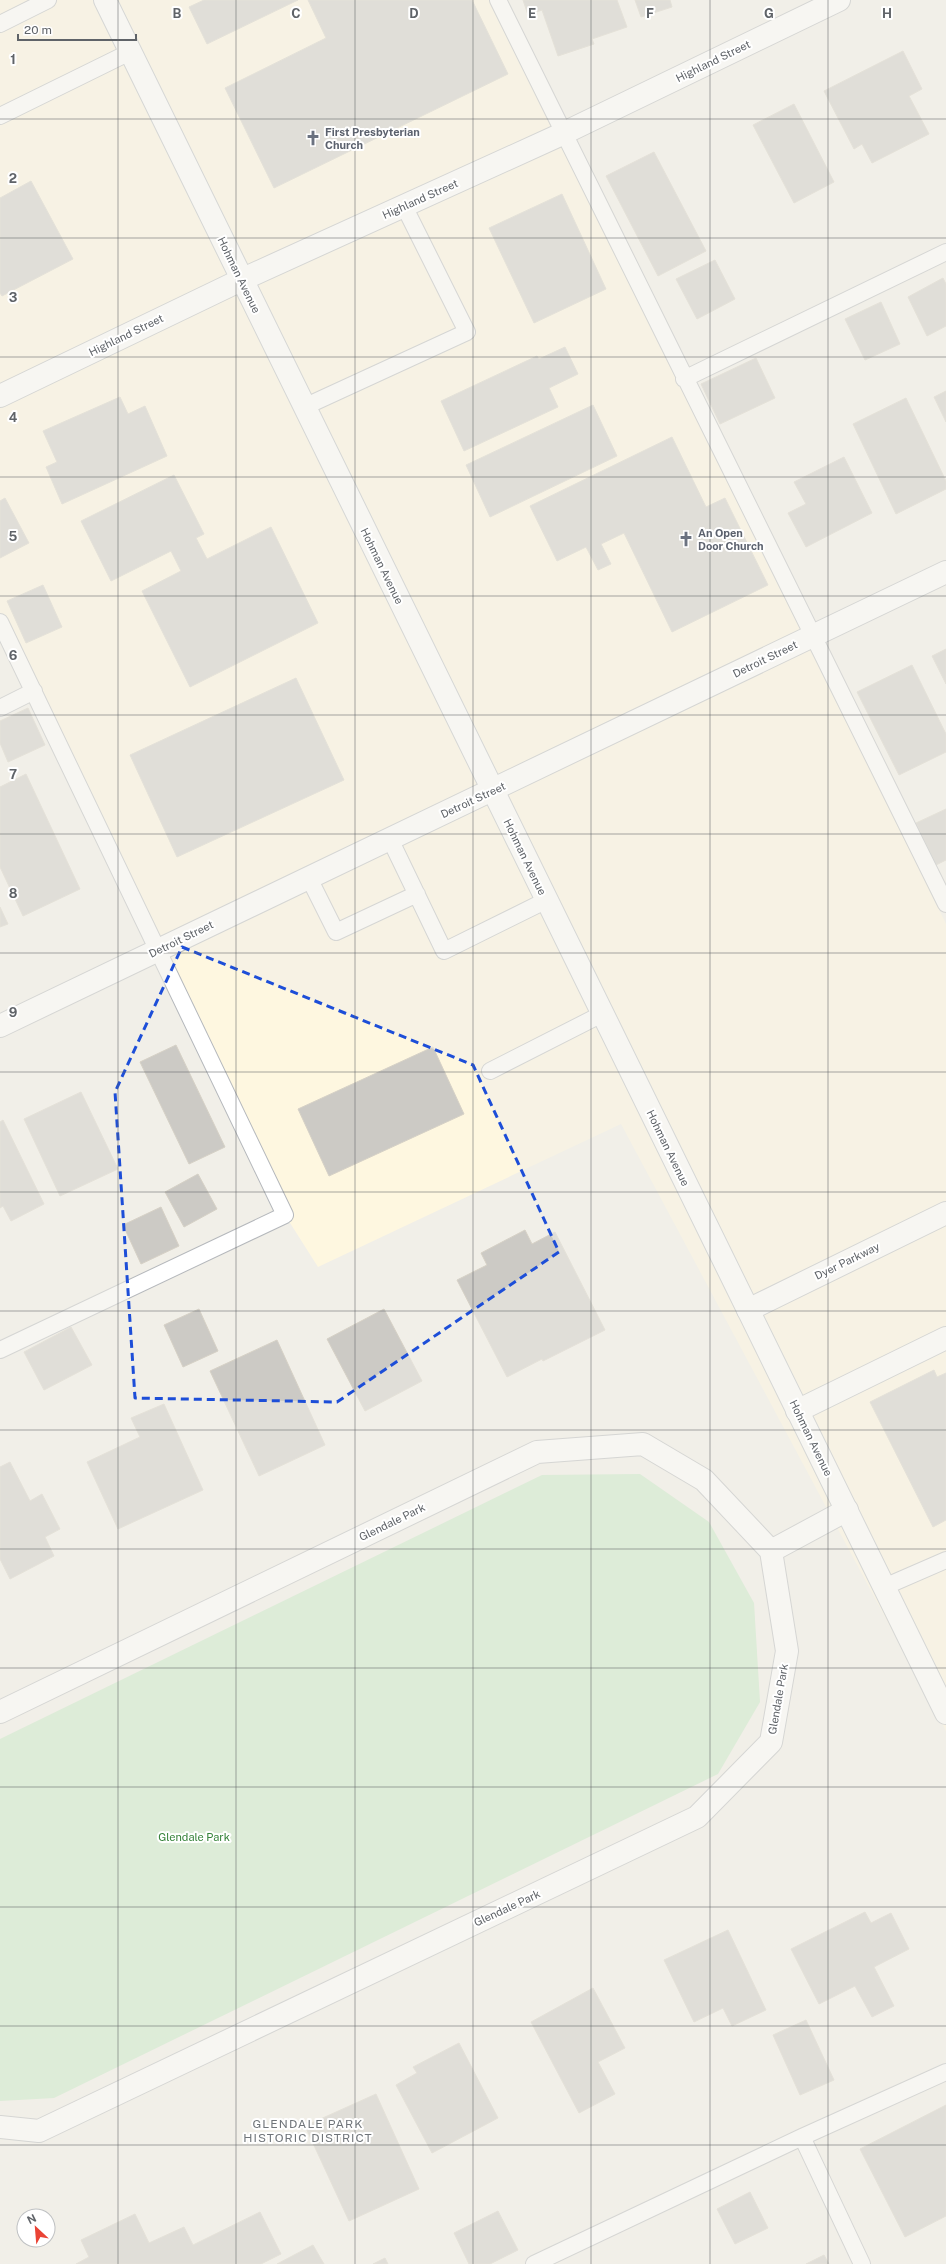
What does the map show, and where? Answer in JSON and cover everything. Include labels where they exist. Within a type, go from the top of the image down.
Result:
[{"type":"street","name":"Hohman Avenue","points":[[105,0],[241,280],[946,1713]]},
{"type":"street","name":"Highland Street","points":[[0,396],[241,280],[562,134],[840,0]]},
{"type":"street","name":"Detroit Street","points":[[0,1026],[493,791],[946,572]]},
{"type":"street","name":"Dyer Parkway","points":[[748,1310],[946,1213]]},
{"type":"street","points":[[797,1411],[946,1338]]},
{"type":"street","name":"Glendale Park","points":[[0,1712],[537,1452],[643,1444],[704,1480],[771,1551],[787,1651],[771,1742],[698,1817],[39,2131],[0,2127]]},
{"type":"street","points":[[771,1551],[846,1510]]},
{"type":"lane","points":[[0,24],[48,0]]},
{"type":"lane","points":[[498,0],[562,134],[945,899]]},
{"type":"lane","points":[[0,116],[130,52]]},
{"type":"lane","points":[[304,407],[467,332],[404,206]]},
{"type":"lane","points":[[684,379],[946,252]]},
{"type":"lane","points":[[0,622],[285,1215],[0,1350]]},
{"type":"lane","points":[[0,708],[34,691]]},
{"type":"lane","points":[[390,839],[444,951],[547,900]]},
{"type":"lane","points":[[308,878],[336,932],[416,894]]},
{"type":"lane","points":[[490,1072],[602,1014]]},
{"type":"lane","points":[[884,1587],[946,1560]]},
{"type":"lane","points":[[534,2264],[802,2137],[946,2072]]},
{"type":"lane","points":[[802,2137],[862,2264]]},
{"type":"highlighted area","points":[[182,947],[473,1065],[559,1252],[337,1402],[135,1398],[115,1092]]},
{"type":"shaded area","points":[[0,0],[499,0],[946,924],[946,1731],[621,1124],[318,1267],[285,1215],[0,622]]},
{"type":"green space","name":"Glendale Park","points":[[640,1474],[709,1522],[754,1603],[760,1702],[718,1774],[54,2098],[0,2101],[0,1739],[542,1475]]},
{"type":"building","points":[[204,0],[298,0],[207,44],[189,7]]},
{"type":"building","name":"First Presbyterian Church","points":[[308,0],[472,0],[508,74],[274,188],[225,88],[326,38]]},
{"type":"building","points":[[523,0],[617,0],[627,27],[592,39],[594,44],[558,56],[542,10],[528,15]]},
{"type":"building","points":[[635,0],[670,0],[672,7],[641,17]]},
{"type":"building","points":[[903,51],[922,89],[909,96],[929,134],[872,163],[862,144],[854,149],[824,91]]},
{"type":"building","points":[[794,104],[834,182],[794,203],[753,125]]},
{"type":"building","points":[[654,152],[706,251],[658,276],[606,176]]},
{"type":"building","points":[[31,181],[73,259],[2,296],[0,293],[0,198]]},
{"type":"building","points":[[562,194],[606,289],[534,323],[489,228]]},
{"type":"building","points":[[715,260],[735,299],[697,319],[676,279]]},
{"type":"building","points":[[943,278],[946,284],[946,326],[927,336],[908,297]]},
{"type":"building","points":[[881,302],[900,344],[865,360],[845,319]]},
{"type":"building","points":[[565,347],[578,374],[549,388],[558,407],[464,451],[441,401],[537,356],[539,359]]},
{"type":"building","points":[[756,358],[775,398],[720,424],[701,384]]},
{"type":"building","points":[[946,391],[946,422],[934,397]]},
{"type":"building","points":[[120,397],[128,414],[145,406],[167,456],[62,504],[46,467],[57,462],[43,431]]},
{"type":"building","points":[[906,398],[946,481],[946,489],[896,514],[853,424]]},
{"type":"building","points":[[593,405],[617,456],[490,517],[466,465]]},
{"type":"building","name":"An Open Door Church","points":[[672,437],[706,507],[725,498],[768,585],[672,632],[624,533],[601,544],[611,564],[598,570],[586,547],[557,561],[530,506]]},
{"type":"building","points":[[844,457],[872,513],[806,547],[788,513],[806,504],[794,482]]},
{"type":"building","points":[[174,475],[204,534],[196,538],[207,559],[271,527],[318,623],[190,687],[142,591],[181,571],[171,551],[111,581],[81,521]]},
{"type":"building","points":[[5,498],[29,543],[0,558],[0,501]]},
{"type":"building","points":[[43,585],[62,627],[26,643],[7,601]]},
{"type":"building","points":[[946,649],[946,684],[932,656]]},
{"type":"building","points":[[912,665],[946,734],[946,752],[899,775],[857,692]]},
{"type":"building","points":[[296,678],[344,780],[177,857],[130,755]]},
{"type":"building","points":[[28,708],[45,745],[8,762],[0,743],[0,721]]},
{"type":"building","points":[[26,774],[80,889],[23,916],[0,867],[0,787]]},
{"type":"building","points":[[946,809],[946,860],[936,865],[916,823]]},
{"type":"building","points":[[0,907],[8,924],[0,927]]},
{"type":"building","points":[[176,1045],[225,1147],[189,1164],[140,1062]]},
{"type":"building","points":[[433,1047],[464,1114],[329,1176],[298,1109]]},
{"type":"building","points":[[81,1092],[118,1169],[60,1196],[24,1119]]},
{"type":"building","points":[[3,1120],[44,1204],[11,1221],[3,1206],[0,1208],[0,1122]]},
{"type":"building","points":[[198,1174],[217,1209],[184,1227],[165,1192]]},
{"type":"building","points":[[161,1207],[179,1246],[141,1264],[123,1225]]},
{"type":"building","points":[[525,1230],[532,1244],[555,1232],[605,1330],[507,1377],[457,1280],[487,1265],[481,1253]]},
{"type":"building","points":[[199,1309],[218,1351],[183,1367],[164,1325]]},
{"type":"building","points":[[384,1309],[422,1381],[365,1411],[327,1339]]},
{"type":"building","points":[[71,1327],[92,1365],[44,1390],[24,1352]]},
{"type":"building","points":[[277,1340],[325,1445],[259,1476],[210,1371]]},
{"type":"building","points":[[934,1370],[937,1377],[946,1373],[946,1520],[933,1527],[870,1402]]},
{"type":"building","points":[[164,1404],[203,1490],[118,1529],[87,1462],[140,1437],[131,1418]]},
{"type":"building","points":[[10,1462],[30,1501],[42,1494],[60,1529],[45,1537],[54,1556],[10,1579],[0,1559],[0,1467]]},
{"type":"building","points":[[865,1912],[871,1923],[891,1913],[909,1949],[874,1967],[894,2006],[872,2017],[855,1986],[819,2004],[791,1949]]},
{"type":"building","points":[[728,1930],[766,2010],[732,2026],[723,2008],[694,2022],[664,1960]]},
{"type":"building","points":[[593,1988],[625,2048],[598,2062],[615,2094],[579,2113],[531,2022]]},
{"type":"building","points":[[806,2020],[834,2080],[800,2095],[773,2035]]},
{"type":"building","points":[[459,2043],[498,2118],[432,2153],[396,2085],[417,2073],[413,2067]]},
{"type":"building","points":[[376,2094],[419,2189],[349,2221],[305,2126]]},
{"type":"building","points":[[946,2105],[946,2216],[905,2237],[860,2149]]},
{"type":"building","points":[[750,2192],[768,2228],[735,2244],[717,2209]]},
{"type":"building","points":[[498,2211],[518,2250],[490,2264],[469,2264],[454,2233]]},
{"type":"building","points":[[260,2212],[281,2254],[261,2264],[76,2264],[89,2257],[81,2240],[135,2214],[149,2243],[184,2227],[193,2245]]},
{"type":"building","points":[[313,2245],[324,2264],[277,2264]]},
{"type":"building","points":[[824,2255],[829,2264],[806,2264]]},
{"type":"building","points":[[385,2258],[388,2264],[373,2264]]},
{"type":"place","name":"First Presbyterian Church","points":[[313,138]]},
{"type":"place","name":"An Open Door Church","points":[[686,539]]},
{"type":"district","name":"GLENDALE PARK HISTORIC DISTRICT","points":[[308,2131]]}]
